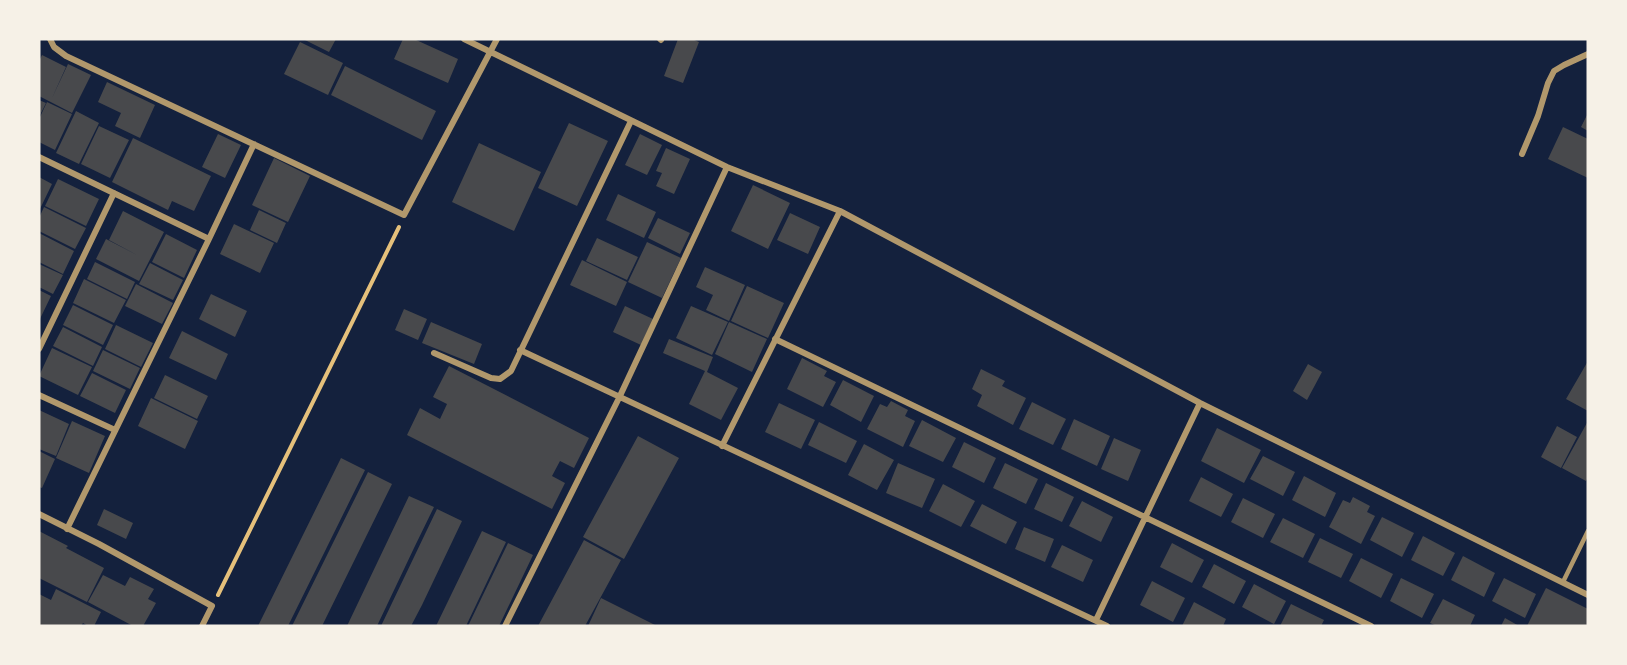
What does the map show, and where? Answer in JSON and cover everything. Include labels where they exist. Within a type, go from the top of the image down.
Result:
[{"type":"street","points":[[50,39],[54,47],[66,56],[405,215],[497,39]]},
{"type":"street","points":[[464,39],[727,167],[840,211],[1200,403],[1588,595]]},
{"type":"street","points":[[1522,154],[1554,71],[1588,54]]},
{"type":"street","points":[[434,353],[491,378],[500,379],[511,371],[631,121]]},
{"type":"street","points":[[68,529],[254,144]]},
{"type":"street","points":[[39,157],[209,239]]},
{"type":"street","points":[[505,626],[619,398],[727,167]]},
{"type":"street","points":[[39,349],[114,193]]},
{"type":"street","points":[[722,446],[840,211]]},
{"type":"street","points":[[775,339],[1371,626]]},
{"type":"street","points":[[520,350],[1107,626]]},
{"type":"street","points":[[39,395],[115,430]]},
{"type":"street","points":[[1096,620],[1200,403]]},
{"type":"street","points":[[39,514],[212,606],[202,626]]},
{"type":"lane","points":[[1563,582],[1588,531]]},
{"type":"path","points":[[212,606],[405,215]]},
{"type":"building","points":[[303,39],[336,39],[329,52]]},
{"type":"building","points":[[403,39],[414,39],[458,59],[448,83],[394,59]]},
{"type":"building","points":[[678,39],[692,39],[699,42],[683,83],[664,76]]},
{"type":"building","points":[[300,42],[343,63],[328,95],[284,74]]},
{"type":"building","points":[[42,55],[66,67],[52,98],[68,64],[91,75],[72,113],[39,96],[39,61]]},
{"type":"building","points":[[345,66],[436,111],[422,140],[331,95]]},
{"type":"building","points":[[107,82],[155,105],[140,138],[115,126],[121,113],[98,102]]},
{"type":"building","points":[[39,100],[46,103],[39,117]]},
{"type":"building","points":[[47,102],[72,114],[55,150],[39,142],[39,119]]},
{"type":"building","points":[[76,111],[99,123],[79,164],[56,153]]},
{"type":"building","points":[[1588,113],[1588,131],[1581,127]]},
{"type":"building","points":[[569,123],[608,141],[577,206],[538,188]]},
{"type":"building","points":[[99,126],[129,140],[110,178],[81,164]]},
{"type":"building","points":[[1563,127],[1588,139],[1588,178],[1548,159]]},
{"type":"building","points":[[218,134],[241,145],[225,178],[202,167]]},
{"type":"building","points":[[640,134],[662,145],[647,175],[625,165]]},
{"type":"building","points":[[133,138],[211,176],[194,211],[172,201],[168,210],[112,182]]},
{"type":"building","points":[[479,143],[541,172],[514,231],[452,202]]},
{"type":"building","points":[[666,148],[690,159],[674,194],[656,186],[662,173],[656,171]]},
{"type":"building","points":[[274,158],[310,176],[288,222],[252,205]]},
{"type":"building","points":[[39,177],[52,184],[39,211]]},
{"type":"building","points":[[58,179],[99,199],[86,226],[45,206]]},
{"type":"building","points":[[753,185],[790,203],[768,249],[731,231]]},
{"type":"building","points":[[618,194],[656,212],[644,238],[606,220]]},
{"type":"building","points":[[44,207],[86,228],[75,249],[39,231],[39,218]]},
{"type":"building","points":[[259,210],[286,223],[277,243],[250,230]]},
{"type":"building","points":[[123,211],[164,232],[139,281],[96,259],[106,239],[137,255],[109,240]]},
{"type":"building","points":[[790,213],[820,227],[808,254],[777,240]]},
{"type":"building","points":[[658,218],[690,233],[680,254],[648,238]]},
{"type":"building","points":[[234,224],[274,243],[260,273],[220,254]]},
{"type":"building","points":[[39,233],[74,251],[63,274],[39,262]]},
{"type":"building","points":[[166,234],[197,250],[184,278],[152,262]]},
{"type":"building","points":[[597,238],[638,257],[627,280],[586,261]]},
{"type":"building","points":[[647,242],[681,258],[662,298],[628,282]]},
{"type":"building","points":[[582,260],[627,282],[616,306],[570,285]]},
{"type":"building","points":[[95,262],[135,282],[127,299],[87,279]]},
{"type":"building","points":[[150,263],[183,280],[173,300],[139,284]]},
{"type":"building","points":[[39,264],[63,275],[53,294],[39,287]]},
{"type":"building","points":[[705,267],[745,285],[729,321],[706,310],[713,295],[696,287]]},
{"type":"building","points":[[84,279],[126,300],[114,323],[73,303]]},
{"type":"building","points":[[136,284],[173,303],[162,324],[125,306]]},
{"type":"building","points":[[747,286],[784,303],[768,338],[731,321]]},
{"type":"building","points":[[39,290],[51,296],[39,321]]},
{"type":"building","points":[[211,294],[247,311],[235,337],[199,319]]},
{"type":"building","points":[[73,305],[113,325],[103,345],[63,325]]},
{"type":"building","points":[[625,306],[653,319],[641,345],[613,332]]},
{"type":"building","points":[[691,306],[728,322],[712,355],[676,338]]},
{"type":"building","points":[[404,309],[427,319],[418,340],[395,330]]},
{"type":"building","points":[[431,322],[482,344],[474,364],[422,343]]},
{"type":"building","points":[[729,322],[767,339],[752,372],[715,354]]},
{"type":"building","points":[[116,325],[153,343],[141,367],[105,349]]},
{"type":"building","points":[[63,327],[102,347],[93,366],[53,346]]},
{"type":"building","points":[[182,331],[228,354],[216,380],[169,358]]},
{"type":"building","points":[[669,339],[713,357],[707,372],[738,388],[721,420],[689,404],[705,371],[663,353]]},
{"type":"building","points":[[52,348],[92,367],[78,395],[39,376]]},
{"type":"building","points":[[103,350],[140,368],[130,389],[93,371]]},
{"type":"building","points":[[802,358],[827,371],[824,376],[836,382],[823,407],[787,389]]},
{"type":"building","points":[[1588,361],[1588,411],[1566,399]]},
{"type":"building","points":[[1308,364],[1322,372],[1307,400],[1293,391]]},
{"type":"building","points":[[449,366],[589,438],[574,468],[560,461],[552,476],[565,483],[552,509],[407,435],[420,408],[440,419],[447,404],[433,397]]},
{"type":"building","points":[[981,369],[1005,381],[1002,386],[1026,398],[1013,425],[977,406],[982,395],[972,389]]},
{"type":"building","points":[[92,373],[126,390],[115,413],[80,396]]},
{"type":"building","points":[[165,375],[208,396],[197,419],[154,398]]},
{"type":"building","points":[[843,380],[874,396],[861,422],[830,405]]},
{"type":"building","points":[[151,398],[198,421],[185,449],[138,426]]},
{"type":"building","points":[[891,401],[908,410],[905,416],[915,421],[903,447],[867,429],[880,404],[887,407]]},
{"type":"building","points":[[1032,402],[1066,419],[1053,445],[1019,429]]},
{"type":"building","points":[[779,403],[815,420],[801,449],[765,432]]},
{"type":"building","points":[[39,410],[69,424],[56,456],[39,449]]},
{"type":"building","points":[[1074,419],[1110,436],[1097,466],[1061,449]]},
{"type":"building","points":[[922,420],[956,438],[943,462],[909,446]]},
{"type":"building","points":[[72,421],[105,436],[89,473],[56,458]]},
{"type":"building","points":[[1588,421],[1588,477],[1586,481],[1562,468]]},
{"type":"building","points":[[819,422],[857,441],[846,463],[808,445]]},
{"type":"building","points":[[1557,426],[1577,437],[1561,468],[1541,457]]},
{"type":"building","points":[[1217,428],[1261,450],[1244,483],[1201,461]]},
{"type":"building","points":[[638,436],[679,458],[624,559],[583,537]]},
{"type":"building","points":[[1114,438],[1141,450],[1128,481],[1101,469]]},
{"type":"building","points":[[964,442],[996,458],[984,483],[952,467]]},
{"type":"building","points":[[864,444],[894,460],[877,490],[848,475]]},
{"type":"building","points":[[39,451],[55,459],[42,488],[39,487]]},
{"type":"building","points":[[1263,456],[1295,472],[1283,496],[1250,479]]},
{"type":"building","points":[[341,458],[365,470],[288,626],[258,626]]},
{"type":"building","points":[[898,463],[935,479],[922,508],[886,493]]},
{"type":"building","points":[[1005,463],[1038,479],[1026,504],[993,488]]},
{"type":"building","points":[[368,472],[392,484],[322,626],[292,626]]},
{"type":"building","points":[[1304,476],[1336,493],[1325,517],[1292,500]]},
{"type":"building","points":[[1201,477],[1233,494],[1221,517],[1189,501]]},
{"type":"building","points":[[1046,483],[1074,497],[1062,522],[1034,509]]},
{"type":"building","points":[[943,484],[975,501],[961,527],[929,511]]},
{"type":"building","points":[[409,496],[434,507],[377,626],[347,626]]},
{"type":"building","points":[[1353,497],[1370,506],[1367,512],[1375,516],[1361,544],[1329,527],[1343,500],[1350,503]]},
{"type":"building","points":[[1243,498],[1275,514],[1263,538],[1231,522]]},
{"type":"building","points":[[1082,501],[1113,517],[1101,542],[1069,526]]},
{"type":"building","points":[[982,504],[1017,522],[1006,544],[970,526]]},
{"type":"building","points":[[104,509],[133,523],[126,539],[97,525]]},
{"type":"building","points":[[437,509],[462,521],[422,605],[411,626],[381,626]]},
{"type":"building","points":[[1382,517],[1414,533],[1402,557],[1370,540]]},
{"type":"building","points":[[1283,518],[1315,534],[1303,558],[1270,542]]},
{"type":"building","points":[[1024,527],[1054,539],[1045,562],[1015,549]]},
{"type":"building","points":[[39,531],[104,568],[87,602],[39,578]]},
{"type":"building","points":[[482,531],[506,542],[466,626],[436,626]]},
{"type":"building","points":[[1423,536],[1455,553],[1443,576],[1411,560]]},
{"type":"building","points":[[1320,538],[1353,554],[1341,578],[1308,562]]},
{"type":"building","points":[[584,540],[621,560],[585,626],[538,626]]},
{"type":"building","points":[[508,543],[533,555],[499,626],[468,626]]},
{"type":"building","points":[[1172,543],[1204,560],[1192,583],[1160,567]]},
{"type":"building","points":[[1062,545],[1093,560],[1083,582],[1051,567]]},
{"type":"building","points":[[1463,556],[1495,573],[1484,597],[1451,580]]},
{"type":"building","points":[[1361,558],[1393,574],[1381,598],[1349,581]]},
{"type":"building","points":[[1214,564],[1246,581],[1234,604],[1202,587]]},
{"type":"building","points":[[103,575],[125,586],[130,577],[154,589],[148,599],[156,603],[143,626],[133,626],[88,602]]},
{"type":"building","points":[[1401,578],[1434,594],[1422,618],[1390,601]]},
{"type":"building","points":[[1504,578],[1536,594],[1525,618],[1492,601]]},
{"type":"building","points":[[1152,581],[1185,598],[1173,622],[1140,605]]},
{"type":"building","points":[[1254,584],[1286,601],[1274,624],[1242,607]]},
{"type":"building","points":[[1546,588],[1588,609],[1586,626],[1527,626]]},
{"type":"building","points":[[56,589],[101,612],[94,626],[83,623],[81,626],[39,626],[39,594],[51,600]]},
{"type":"building","points":[[601,598],[657,626],[588,626]]},
{"type":"building","points":[[1443,599],[1475,615],[1470,626],[1437,626],[1430,623]]},
{"type":"building","points":[[1194,602],[1226,619],[1223,626],[1182,626]]},
{"type":"building","points":[[1291,604],[1324,620],[1321,626],[1280,626]]},
{"type":"building","points":[[1505,618],[1519,626],[1501,626]]}]
